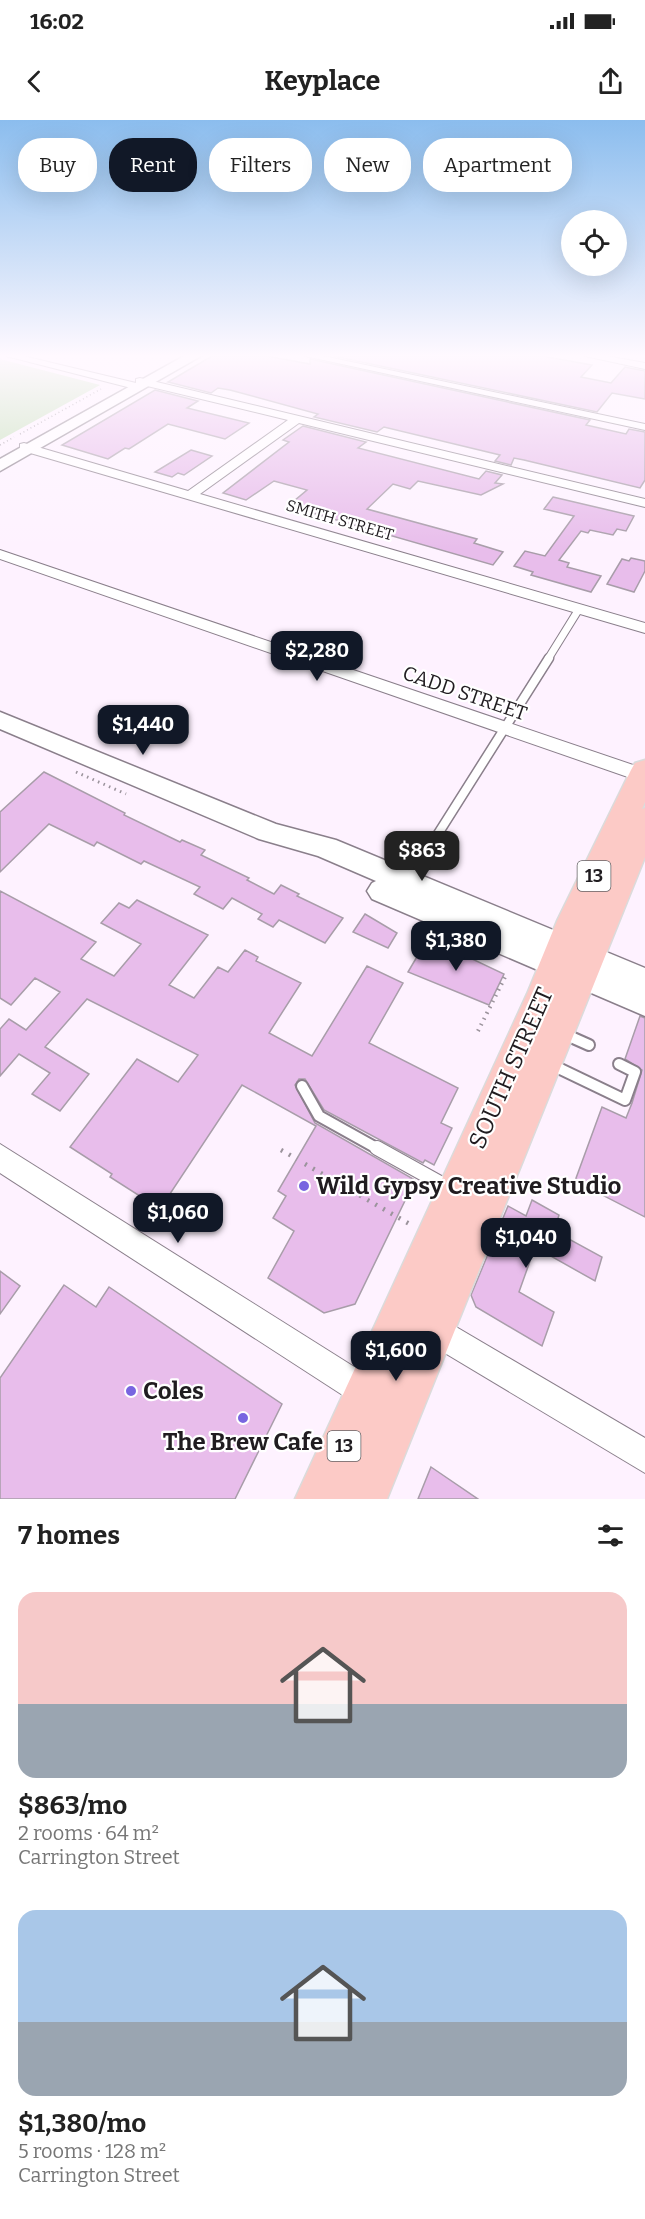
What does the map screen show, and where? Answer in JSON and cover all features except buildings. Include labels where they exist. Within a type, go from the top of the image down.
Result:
[{"type":"main road","points":[[0,461],[76,420]]},
{"type":"main road","points":[[0,466],[27,448]]},
{"type":"main road","points":[[0,720],[269,832],[326,848],[408,882],[572,963],[645,1002]]},
{"type":"main road","name":"SOUTH STREET","points":[[321,1499],[382,1402],[418,1319],[549,1042],[603,856],[644,774]]},
{"type":"main road","name":"SOUTH STREET","points":[[572,963],[645,819]]},
{"type":"main road","points":[[269,832],[316,862],[572,963],[645,982]]},
{"type":"main road","name":"SOUTH STREET","points":[[418,1319],[457,1192],[549,1042]]},
{"type":"main road","name":"SOUTH STREET","points":[[361,1499],[382,1402]]},
{"type":"street","points":[[191,495],[295,420]]},
{"type":"street","points":[[308,420],[645,503]]},
{"type":"street","points":[[614,420],[645,427]]},
{"type":"street","name":"SMITH STREET","points":[[27,448],[645,628]]},
{"type":"street","name":"CADD STREET","points":[[0,554],[644,774]]},
{"type":"street","points":[[0,1157],[382,1402]]},
{"type":"street","points":[[418,1319],[645,1457]]},
{"type":"lane","points":[[408,882],[579,609]]},
{"type":"lane","points":[[549,1042],[626,1100],[635,1072],[619,1064]]},
{"type":"lane","points":[[303,1086],[319,1116],[457,1192]]},
{"type":"path","points":[[0,445],[45,420]]},
{"type":"path","points":[[478,1031],[507,972]]},
{"type":"path","points":[[281,1150],[297,1159]]},
{"type":"path","points":[[304,1164],[418,1228]]},
{"type":"green space","points":[[0,420],[36,420],[0,440]]},
{"type":"place","name":"Wild Gypsy Creative Studio","points":[[304,1186]]},
{"type":"place","name":"Coles","points":[[131,1391]]},
{"type":"place","name":"The Brew Cafe","points":[[243,1418]]}]
